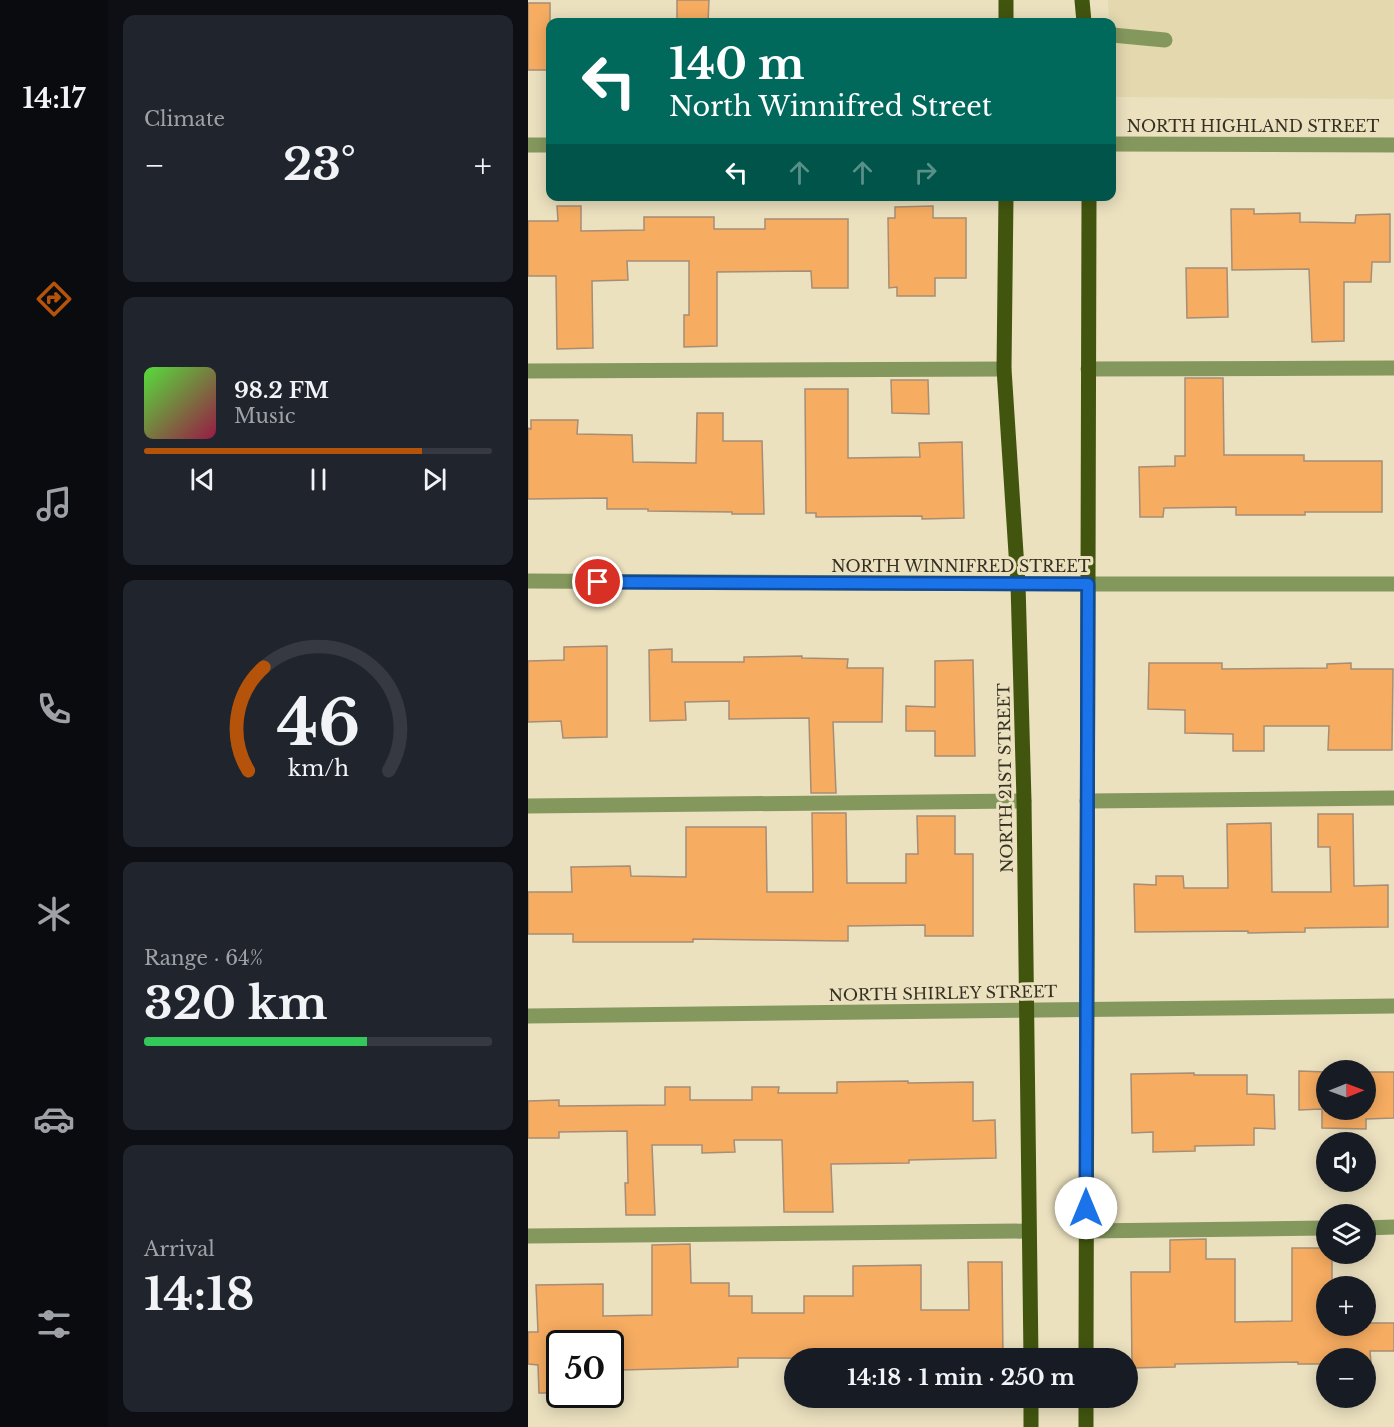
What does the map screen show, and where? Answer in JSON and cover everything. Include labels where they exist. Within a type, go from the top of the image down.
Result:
[{"type":"main road","points":[[1006,0],[1006,18]]},
{"type":"main road","points":[[1082,0],[1084,18]]},
{"type":"main road","name":"NORTH 21ST STREET","points":[[1006,201],[1004,369],[1018,584],[1024,801],[1030,1348]]},
{"type":"main road","points":[[1086,1348],[1089,201]]},
{"type":"main road","points":[[1031,1408],[1031,1427]]},
{"type":"main road","points":[[1086,1408],[1086,1427]]},
{"type":"street","points":[[1116,35],[1165,40]]},
{"type":"street","name":"NORTH HIGHLAND STREET","points":[[1116,144],[1394,145]]},
{"type":"street","points":[[528,145],[546,145]]},
{"type":"street","points":[[1088,369],[1394,368]]},
{"type":"street","points":[[528,370],[1004,369]]},
{"type":"street","name":"NORTH WINNIFRED STREET","points":[[528,582],[1394,584]]},
{"type":"street","points":[[1087,801],[1394,798]]},
{"type":"street","points":[[528,806],[1024,801]]},
{"type":"street","name":"NORTH SHIRLEY STREET","points":[[528,1016],[1394,1006]]},
{"type":"street","points":[[1376,1228],[1394,1227]]},
{"type":"street","points":[[1086,1231],[1316,1228]]},
{"type":"street","points":[[528,1236],[1029,1231]]},
{"type":"shaded area","points":[[1108,0],[1394,0],[1394,99],[1116,97],[1116,18],[1109,18]]},
{"type":"building","points":[[677,0],[709,0],[708,18],[677,18]]},
{"type":"building","points":[[528,3],[550,3],[550,18],[546,18],[546,70],[528,70]]},
{"type":"building","points":[[557,206],[581,206],[581,231],[644,230],[644,217],[714,217],[714,229],[765,229],[765,219],[848,219],[848,288],[812,288],[811,271],[717,272],[717,346],[684,347],[684,315],[689,315],[689,261],[627,261],[628,280],[592,281],[593,348],[557,349],[556,276],[528,276],[528,221],[558,221]]},
{"type":"building","points":[[933,206],[933,218],[966,218],[966,278],[935,278],[935,296],[897,296],[897,287],[889,288],[888,218],[895,218],[895,207]]},
{"type":"building","points":[[1231,209],[1254,209],[1254,214],[1300,213],[1300,222],[1355,223],[1356,215],[1390,214],[1390,262],[1372,262],[1371,282],[1344,282],[1344,341],[1312,342],[1309,269],[1232,270]]},
{"type":"building","points":[[1186,268],[1227,268],[1228,317],[1187,318]]},
{"type":"building","points":[[1185,378],[1223,378],[1224,455],[1304,455],[1304,461],[1382,461],[1382,512],[1236,515],[1236,507],[1164,508],[1163,517],[1140,517],[1139,467],[1175,466],[1175,456],[1185,456]]},
{"type":"building","points":[[891,380],[928,380],[929,414],[892,413]]},
{"type":"building","points":[[805,389],[848,389],[848,458],[920,457],[919,443],[962,442],[964,518],[816,517],[816,513],[806,513]]},
{"type":"building","points":[[697,413],[723,413],[723,441],[762,441],[764,514],[607,509],[607,498],[528,499],[528,428],[531,429],[531,420],[578,420],[577,434],[632,435],[633,462],[696,463]]},
{"type":"building","points":[[607,646],[607,737],[563,738],[561,721],[528,722],[528,661],[564,660],[564,647]]},
{"type":"building","points":[[672,649],[672,662],[744,662],[744,657],[802,656],[802,658],[848,659],[847,668],[883,668],[882,722],[833,722],[836,793],[811,793],[809,718],[729,719],[729,701],[685,702],[686,720],[650,721],[649,650]]},
{"type":"building","points":[[973,660],[975,756],[935,756],[935,731],[906,731],[906,706],[935,707],[935,661]]},
{"type":"building","points":[[1149,663],[1222,663],[1222,669],[1327,668],[1327,664],[1351,663],[1351,669],[1393,669],[1392,750],[1328,750],[1329,726],[1264,726],[1264,751],[1233,751],[1233,734],[1185,733],[1185,710],[1148,709]]},
{"type":"building","points":[[812,813],[846,813],[847,883],[906,883],[906,854],[918,854],[917,816],[955,816],[955,854],[973,854],[973,936],[925,936],[925,925],[848,926],[848,941],[693,939],[693,942],[573,942],[573,934],[528,934],[528,892],[572,892],[571,867],[630,866],[631,876],[686,877],[686,827],[766,827],[767,892],[813,892]]},
{"type":"building","points":[[1318,814],[1353,814],[1354,886],[1388,885],[1388,927],[1305,928],[1305,932],[1135,932],[1134,884],[1156,885],[1156,876],[1183,876],[1184,888],[1228,888],[1227,824],[1271,823],[1272,892],[1331,892],[1330,847],[1318,847]]},
{"type":"building","points":[[1299,1071],[1316,1072],[1316,1109],[1299,1110]]},
{"type":"building","points":[[1376,1072],[1394,1072],[1394,1118],[1376,1119]]},
{"type":"building","points":[[1194,1073],[1194,1075],[1247,1075],[1247,1094],[1274,1095],[1275,1129],[1254,1128],[1254,1145],[1195,1146],[1195,1151],[1153,1152],[1153,1132],[1132,1133],[1131,1074]]},
{"type":"building","points":[[908,1081],[908,1083],[973,1082],[973,1121],[995,1120],[996,1158],[909,1160],[909,1163],[831,1164],[833,1212],[784,1212],[782,1140],[734,1140],[735,1152],[702,1153],[702,1145],[652,1145],[655,1215],[626,1215],[627,1131],[559,1132],[559,1138],[528,1138],[528,1101],[559,1100],[559,1106],[665,1105],[665,1087],[690,1087],[690,1100],[752,1100],[752,1087],[779,1087],[778,1093],[837,1093],[837,1082]]},
{"type":"building","points":[[1322,1120],[1366,1120],[1366,1129],[1322,1128]]},
{"type":"building","points":[[1206,1239],[1206,1259],[1235,1259],[1235,1322],[1292,1321],[1292,1248],[1316,1248],[1316,1264],[1332,1264],[1332,1276],[1316,1276],[1316,1336],[1376,1336],[1376,1323],[1394,1323],[1394,1351],[1376,1351],[1376,1348],[1316,1348],[1316,1364],[1298,1364],[1298,1362],[1175,1364],[1175,1367],[1138,1368],[1138,1348],[1132,1348],[1131,1272],[1170,1272],[1170,1240]]},
{"type":"building","points":[[690,1244],[691,1283],[729,1283],[729,1296],[752,1296],[752,1313],[804,1313],[804,1296],[853,1296],[853,1266],[921,1265],[921,1310],[969,1310],[968,1262],[1002,1262],[1003,1348],[784,1348],[784,1358],[738,1358],[738,1367],[624,1370],[624,1330],[546,1330],[546,1393],[539,1393],[538,1365],[528,1364],[528,1332],[538,1332],[536,1285],[603,1284],[603,1316],[652,1315],[652,1245]]},
{"type":"route","points":[[598,582],[1088,584],[1086,1208]]}]
